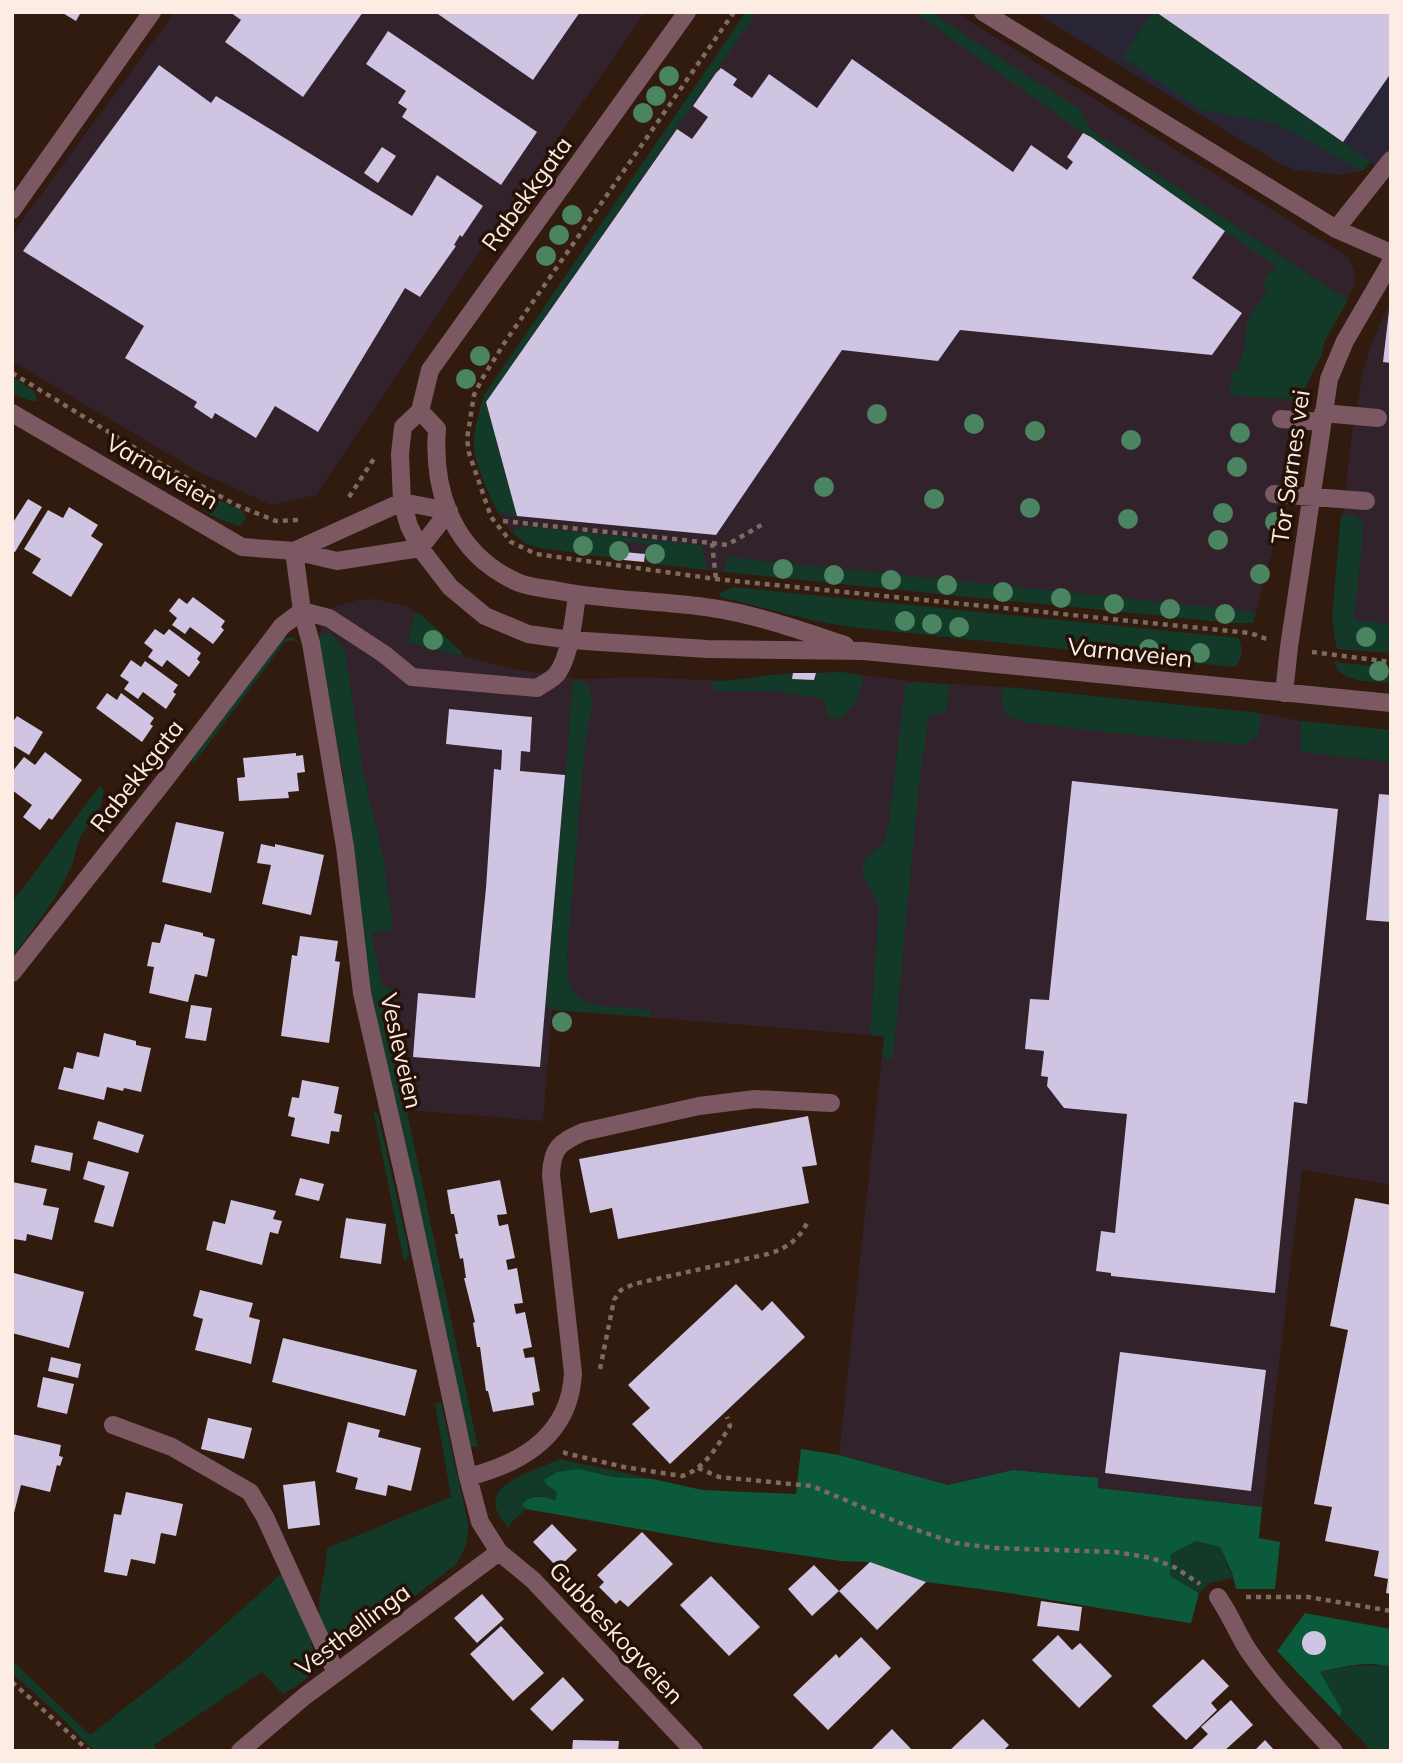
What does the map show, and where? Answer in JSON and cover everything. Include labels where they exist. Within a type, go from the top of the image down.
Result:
[{"type":"street","points":[[12,210],[152,12]]},
{"type":"street","points":[[983,12],[1335,229],[1391,253]]},
{"type":"street","name":"Rabekkgata","points":[[420,411],[430,370],[683,14]]},
{"type":"street","points":[[1335,229],[1391,160]]},
{"type":"street","name":"Tor Sørnes vei","points":[[1284,693],[1329,379],[1345,341],[1391,262]]},
{"type":"street","name":"Varnaveien","points":[[864,651],[771,622],[713,608],[577,595],[519,583],[477,556],[457,530],[439,485],[435,454],[437,429],[420,411],[403,427],[400,454],[402,502],[409,526],[420,548],[450,587],[485,616],[528,634],[570,640],[707,649],[864,651],[1391,703]]},
{"type":"street","name":"Varnaveien","points":[[12,413],[242,547],[293,551],[337,561],[420,548]]},
{"type":"street","points":[[1281,419],[1378,418]]},
{"type":"street","points":[[1274,494],[1366,501]]},
{"type":"street","points":[[402,502],[449,511],[420,548]]},
{"type":"street","name":"Varnaveien","points":[[293,551],[402,502]]},
{"type":"street","name":"Vesleveien","points":[[293,551],[345,846],[362,993],[468,1477],[480,1522],[499,1552]]},
{"type":"street","points":[[302,611],[329,618],[384,654],[412,677],[537,688],[556,675],[570,640],[577,595]]},
{"type":"street","name":"Rabekkgata","points":[[12,973],[282,626],[302,611]]},
{"type":"street","points":[[468,1477],[507,1462],[541,1444],[562,1417],[573,1388],[551,1175],[555,1151],[568,1139],[583,1132],[699,1106],[755,1099],[831,1103]]},
{"type":"street","points":[[113,1425],[172,1447],[250,1492],[265,1517],[336,1673]]},
{"type":"street","name":"Vesthellinga","points":[[240,1751],[336,1673],[499,1552]]},
{"type":"street","name":"Gubbeskogveien","points":[[499,1552],[533,1580],[694,1751]]},
{"type":"street","points":[[1218,1597],[1240,1637],[1278,1691],[1334,1751]]},
{"type":"path","points":[[734,12],[588,221],[474,395],[467,439],[469,453],[491,517],[511,542],[537,554],[716,579],[1250,633],[1289,647],[1326,656],[1391,662]]},
{"type":"path","points":[[12,373],[158,462],[236,505],[276,521],[300,520]]},
{"type":"path","points":[[347,499],[375,457]]},
{"type":"path","points":[[503,522],[727,545],[763,524]]},
{"type":"path","points":[[712,543],[716,579]]},
{"type":"path","points":[[598,1378],[614,1300],[621,1290],[634,1284],[785,1248],[802,1234],[808,1222]]},
{"type":"path","points":[[569,1446],[565,1453],[624,1467],[682,1476],[698,1468],[730,1426],[727,1417]]},
{"type":"path","points":[[698,1468],[719,1477],[812,1486],[955,1543],[994,1548],[1115,1552],[1152,1558],[1184,1573],[1218,1597],[1308,1597],[1391,1611]]},
{"type":"path","points":[[12,1682],[89,1751]]},
{"type":"shaded area","points":[[175,12],[645,12],[316,495],[271,505],[197,471],[12,361],[12,234]]},
{"type":"shaded area","points":[[746,12],[955,12],[1348,257],[1355,282],[1325,340],[1321,356],[1296,402],[1285,451],[1281,517],[1253,623],[962,597],[670,566],[540,548],[527,544],[510,531],[498,513],[485,484],[475,451],[474,438],[484,395]]},
{"type":"shaded area","points":[[1034,12],[1391,12],[1391,179],[1371,162],[1363,171],[1338,175],[1295,170],[1278,163]]},
{"type":"shaded area","points":[[1391,299],[1391,653],[1337,649],[1332,617],[1352,432],[1370,347]]},
{"type":"shaded area","points":[[374,599],[406,606],[423,616],[461,651],[463,656],[518,670],[579,679],[639,677],[729,681],[768,675],[814,680],[816,673],[841,672],[919,682],[1006,687],[1259,713],[1301,721],[1391,730],[1391,1185],[1302,1170],[1262,1507],[1098,1488],[1098,1478],[1014,1470],[948,1485],[839,1455],[884,1036],[552,1010],[543,1121],[395,1109],[343,774],[317,638],[331,608],[358,600]]},
{"type":"green space","points":[[746,12],[757,12],[486,402],[517,516],[498,513],[482,477],[474,448],[475,428],[484,395]]},
{"type":"green space","points":[[930,12],[1079,109],[1091,130],[1348,300],[1325,340],[1321,356],[1305,388],[1296,400],[1229,395],[1232,372],[1237,372],[1244,349],[1247,321],[1267,290],[1262,284],[1272,270],[1278,268],[916,13]]},
{"type":"green space","points":[[1153,12],[1371,162],[1363,171],[1276,123],[1201,110],[1123,57]]},
{"type":"green space","points":[[12,377],[35,392],[37,401],[12,394]]},
{"type":"green space","points":[[184,485],[243,511],[246,518],[239,526],[213,516],[194,501]]},
{"type":"green space","points":[[1341,515],[1355,515],[1364,523],[1354,620],[1391,624],[1391,653],[1337,649],[1332,617]]},
{"type":"green space","points":[[522,526],[702,545],[707,570],[651,563],[649,544],[625,542],[622,559],[540,548],[527,544],[512,533]]},
{"type":"green space","points":[[726,557],[1256,612],[1253,623],[1231,623],[725,572]]},
{"type":"green space","points":[[733,587],[1239,638],[1242,654],[1235,667],[850,627],[720,597],[720,593]]},
{"type":"green space","points":[[415,612],[432,624],[463,656],[408,643]]},
{"type":"green space","points":[[324,633],[332,634],[345,652],[363,771],[384,861],[393,930],[371,933],[382,986],[396,990],[395,1055],[478,1447],[469,1446],[371,1007],[345,809],[343,774],[317,638]]},
{"type":"green space","points":[[294,637],[300,644],[294,640],[285,642],[194,763],[192,759],[281,639]]},
{"type":"green space","points":[[1334,662],[1391,668],[1391,683],[1350,678],[1337,669]]},
{"type":"green space","points":[[841,672],[861,675],[863,680],[855,705],[841,718],[828,718],[825,699],[775,691],[717,691],[711,685],[713,681],[793,673],[793,679],[814,680],[816,673]]},
{"type":"green space","points":[[579,679],[589,686],[592,703],[585,746],[567,955],[569,983],[574,993],[582,999],[604,1006],[650,1010],[651,1017],[552,1010],[546,1004],[573,684]]},
{"type":"green space","points":[[908,683],[949,685],[947,709],[943,713],[930,716],[928,721],[919,786],[893,1058],[882,1058],[884,1037],[870,1035],[879,909],[863,874],[863,867],[865,860],[883,844],[889,822],[905,688]]},
{"type":"green space","points":[[1006,687],[1259,713],[1260,728],[1256,737],[1243,745],[1030,723],[1010,718],[1004,712],[1001,693]]},
{"type":"green space","points":[[1301,721],[1391,730],[1391,762],[1300,752]]},
{"type":"green space","points":[[100,786],[104,790],[100,808],[80,837],[71,868],[55,898],[12,958],[12,902]]},
{"type":"green space","points":[[373,1109],[378,1114],[407,1242],[409,1256],[404,1262]]},
{"type":"green space","points":[[441,1402],[468,1522],[464,1550],[455,1565],[348,1647],[337,1647],[327,1635],[319,1612],[327,1548],[451,1497],[435,1404]]},
{"type":"green space","points":[[801,1449],[839,1455],[948,1485],[1013,1470],[1098,1478],[1098,1488],[1262,1507],[1259,1538],[1280,1542],[1275,1589],[1236,1589],[1220,1547],[1196,1541],[1171,1554],[1170,1576],[1199,1593],[1189,1623],[926,1582],[870,1562],[841,1561],[718,1543],[526,1509],[522,1505],[533,1497],[555,1500],[557,1492],[544,1480],[557,1472],[579,1469],[613,1477],[653,1479],[702,1490],[796,1494]]},
{"type":"green space","points":[[560,1459],[653,1479],[613,1477],[579,1469],[547,1485],[557,1492],[555,1500],[536,1496],[522,1505],[526,1509],[510,1524],[510,1529],[499,1515],[495,1502],[499,1492],[519,1476]]},
{"type":"green space","points":[[1196,1541],[1220,1547],[1233,1578],[1210,1583],[1199,1593],[1170,1576],[1170,1554]]},
{"type":"green space","points":[[282,1573],[310,1638],[314,1665],[310,1675],[283,1694],[262,1672],[154,1745],[158,1751],[94,1751],[12,1673],[12,1660],[90,1735],[182,1663]]},
{"type":"green space","points":[[1305,1613],[1391,1629],[1391,1667],[1365,1664],[1320,1672],[1342,1710],[1340,1717],[1277,1651]]},
{"type":"green space","points":[[1352,1666],[1391,1667],[1391,1751],[1372,1751],[1340,1718],[1342,1710],[1320,1672]]},
{"type":"building","points":[[61,12],[81,12],[76,21]]},
{"type":"building","points":[[230,12],[363,12],[303,97],[225,42],[241,20]]},
{"type":"building","points":[[435,12],[580,12],[533,80]]},
{"type":"building","points":[[1156,12],[1391,12],[1391,73],[1343,142]]},
{"type":"building","points":[[388,31],[537,132],[501,185],[402,117],[407,109],[398,103],[406,91],[366,64]]},
{"type":"building","points":[[852,59],[1013,172],[1031,145],[1067,170],[1073,162],[1067,157],[1083,133],[1091,137],[1225,231],[1192,278],[1242,313],[1212,355],[960,330],[938,361],[842,350],[716,535],[517,516],[486,402],[677,129],[692,139],[708,117],[693,106],[716,73],[721,68],[737,79],[733,85],[752,98],[769,74],[817,108]]},
{"type":"building","points":[[159,65],[211,103],[216,96],[412,216],[437,175],[483,206],[462,237],[460,235],[454,245],[456,246],[420,297],[405,288],[318,432],[275,406],[256,438],[215,413],[212,419],[194,407],[197,402],[125,358],[144,326],[23,251]]},
{"type":"building","points":[[382,147],[396,156],[378,183],[364,173]]},
{"type":"building","points":[[1391,311],[1391,363],[1383,362]]},
{"type":"building","points":[[28,499],[42,507],[15,552],[12,551],[12,524]]},
{"type":"building","points":[[69,507],[98,525],[91,536],[103,544],[71,597],[32,573],[41,559],[24,549],[48,510],[63,518]]},
{"type":"building","points":[[624,552],[645,554],[644,562],[624,560]]},
{"type":"building","points":[[193,597],[225,621],[221,627],[224,630],[213,644],[190,627],[185,634],[172,625],[177,618],[169,611],[179,598],[187,604]]},
{"type":"building","points":[[155,629],[164,635],[169,629],[201,653],[197,659],[200,662],[189,677],[167,660],[162,667],[148,657],[153,650],[144,643]]},
{"type":"building","points":[[131,660],[141,667],[145,661],[178,685],[173,692],[176,694],[166,709],[143,692],[138,699],[124,689],[129,682],[120,676]]},
{"type":"building","points":[[793,673],[816,673],[814,680],[792,679]]},
{"type":"building","points":[[107,693],[117,700],[121,693],[154,718],[150,724],[153,726],[142,742],[96,708]]},
{"type":"building","points":[[449,709],[532,717],[530,752],[521,751],[520,771],[565,775],[540,1067],[413,1057],[418,993],[475,998],[494,769],[501,770],[502,750],[446,744]]},
{"type":"building","points":[[17,716],[43,732],[29,755],[12,745],[12,723]]},
{"type":"building","points":[[45,752],[82,780],[52,820],[49,818],[40,830],[23,817],[32,805],[12,790],[12,772],[24,757],[35,765]]},
{"type":"building","points":[[296,753],[296,756],[303,755],[305,772],[297,773],[299,791],[288,792],[289,798],[239,801],[237,778],[245,777],[243,758]]},
{"type":"building","points":[[1072,781],[1338,809],[1307,1104],[1294,1102],[1275,1293],[1111,1276],[1111,1273],[1096,1271],[1101,1231],[1115,1233],[1127,1114],[1064,1108],[1047,1086],[1048,1077],[1041,1076],[1044,1051],[1025,1049],[1030,999],[1049,1000]]},
{"type":"building","points":[[1379,794],[1391,795],[1391,922],[1366,920]]},
{"type":"building","points":[[176,822],[224,832],[211,893],[162,882]]},
{"type":"building","points":[[261,844],[275,847],[275,844],[324,855],[311,915],[262,904],[271,865],[257,863]]},
{"type":"building","points":[[165,924],[203,933],[203,936],[215,939],[207,977],[195,974],[188,1002],[149,993],[154,967],[147,966],[152,942],[160,943]]},
{"type":"building","points":[[300,936],[338,941],[335,961],[340,962],[329,1043],[281,1036],[292,955],[297,956]]},
{"type":"building","points":[[191,1005],[212,1008],[206,1041],[185,1038]]},
{"type":"building","points":[[104,1033],[136,1041],[136,1045],[151,1048],[141,1092],[107,1087],[104,1100],[58,1089],[64,1067],[73,1069],[77,1052],[99,1057]]},
{"type":"building","points":[[302,1080],[339,1087],[334,1113],[342,1115],[339,1132],[331,1131],[329,1144],[291,1136],[295,1118],[288,1116],[292,1097],[299,1098]]},
{"type":"building","points":[[808,1116],[817,1165],[802,1167],[809,1203],[618,1239],[612,1208],[590,1213],[579,1159]]},
{"type":"building","points":[[98,1121],[144,1135],[138,1153],[93,1139]]},
{"type":"building","points":[[35,1145],[73,1153],[70,1171],[31,1162]]},
{"type":"building","points":[[88,1161],[129,1172],[113,1227],[94,1222],[105,1186],[83,1179]]},
{"type":"building","points":[[300,1178],[324,1184],[319,1201],[295,1195]]},
{"type":"building","points":[[500,1180],[507,1214],[497,1215],[499,1226],[508,1224],[515,1258],[506,1260],[508,1270],[517,1268],[523,1303],[514,1304],[516,1314],[525,1312],[532,1347],[523,1349],[525,1358],[534,1357],[540,1391],[532,1393],[534,1405],[493,1412],[486,1391],[480,1347],[477,1347],[475,1322],[464,1278],[463,1258],[460,1259],[455,1234],[458,1234],[447,1190]]},
{"type":"building","points":[[12,1182],[47,1189],[43,1205],[59,1208],[52,1240],[27,1234],[26,1241],[14,1239]]},
{"type":"building","points":[[1355,1198],[1391,1205],[1391,1594],[1386,1593],[1388,1579],[1374,1576],[1379,1551],[1325,1541],[1332,1507],[1314,1504],[1348,1330],[1330,1326]]},
{"type":"building","points":[[231,1200],[276,1211],[273,1219],[282,1221],[278,1234],[270,1232],[262,1265],[206,1250],[213,1221],[225,1224]]},
{"type":"building","points":[[346,1218],[386,1224],[381,1264],[340,1258]]},
{"type":"building","points":[[14,1273],[84,1292],[69,1348],[12,1333]]},
{"type":"building","points":[[736,1284],[762,1311],[772,1301],[805,1337],[670,1464],[632,1424],[650,1408],[628,1385]]},
{"type":"building","points":[[200,1290],[253,1303],[249,1317],[260,1320],[251,1364],[195,1350],[203,1319],[193,1316]]},
{"type":"building","points":[[283,1338],[417,1370],[405,1416],[272,1382]]},
{"type":"building","points":[[1120,1352],[1266,1370],[1251,1491],[1105,1473]]},
{"type":"building","points":[[51,1357],[81,1364],[78,1378],[48,1371]]},
{"type":"building","points":[[43,1377],[74,1384],[67,1414],[37,1407]]},
{"type":"building","points":[[208,1418],[252,1428],[244,1459],[201,1449]]},
{"type":"building","points":[[348,1422],[380,1430],[378,1437],[421,1448],[411,1491],[388,1485],[386,1496],[355,1489],[358,1478],[336,1472]]},
{"type":"building","points":[[12,1434],[61,1445],[59,1456],[63,1457],[60,1466],[57,1465],[50,1492],[21,1485],[13,1517]]},
{"type":"building","points":[[315,1481],[320,1525],[288,1529],[283,1485]]},
{"type":"building","points":[[126,1492],[183,1504],[176,1536],[161,1533],[155,1564],[131,1559],[127,1576],[104,1572],[114,1514],[121,1515]]},
{"type":"building","points":[[552,1524],[577,1550],[558,1568],[533,1542]]},
{"type":"building","points":[[642,1532],[673,1564],[628,1607],[620,1600],[616,1604],[599,1587],[604,1582],[597,1575]]},
{"type":"building","points":[[870,1562],[926,1582],[877,1630],[839,1591]]},
{"type":"building","points":[[814,1565],[839,1591],[812,1616],[788,1589]]},
{"type":"building","points":[[711,1576],[760,1627],[729,1656],[680,1605]]},
{"type":"building","points":[[482,1594],[504,1619],[477,1643],[454,1618]]},
{"type":"building","points":[[1041,1601],[1082,1607],[1079,1631],[1037,1626]]},
{"type":"building","points":[[501,1626],[544,1673],[513,1701],[470,1654]]},
{"type":"building","points":[[1314,1631],[1323,1634],[1326,1643],[1323,1652],[1314,1655],[1305,1652],[1302,1643],[1305,1634]]},
{"type":"building","points":[[1058,1635],[1072,1650],[1080,1643],[1112,1676],[1079,1708],[1032,1660]]},
{"type":"building","points":[[861,1637],[891,1668],[828,1730],[793,1695],[836,1654],[839,1658]]},
{"type":"building","points":[[1203,1659],[1229,1686],[1211,1703],[1217,1710],[1186,1740],[1152,1706]]},
{"type":"building","points":[[563,1677],[584,1700],[552,1731],[530,1709]]},
{"type":"building","points":[[1231,1700],[1253,1725],[1224,1751],[1190,1751],[1208,1734],[1201,1727]]},
{"type":"building","points":[[983,1719],[1009,1745],[1003,1751],[949,1751]]},
{"type":"building","points":[[892,1729],[913,1751],[870,1751]]},
{"type":"building","points":[[573,1740],[619,1741],[618,1751],[572,1751]]},
{"type":"building","points":[[1265,1740],[1275,1751],[1254,1751]]}]
